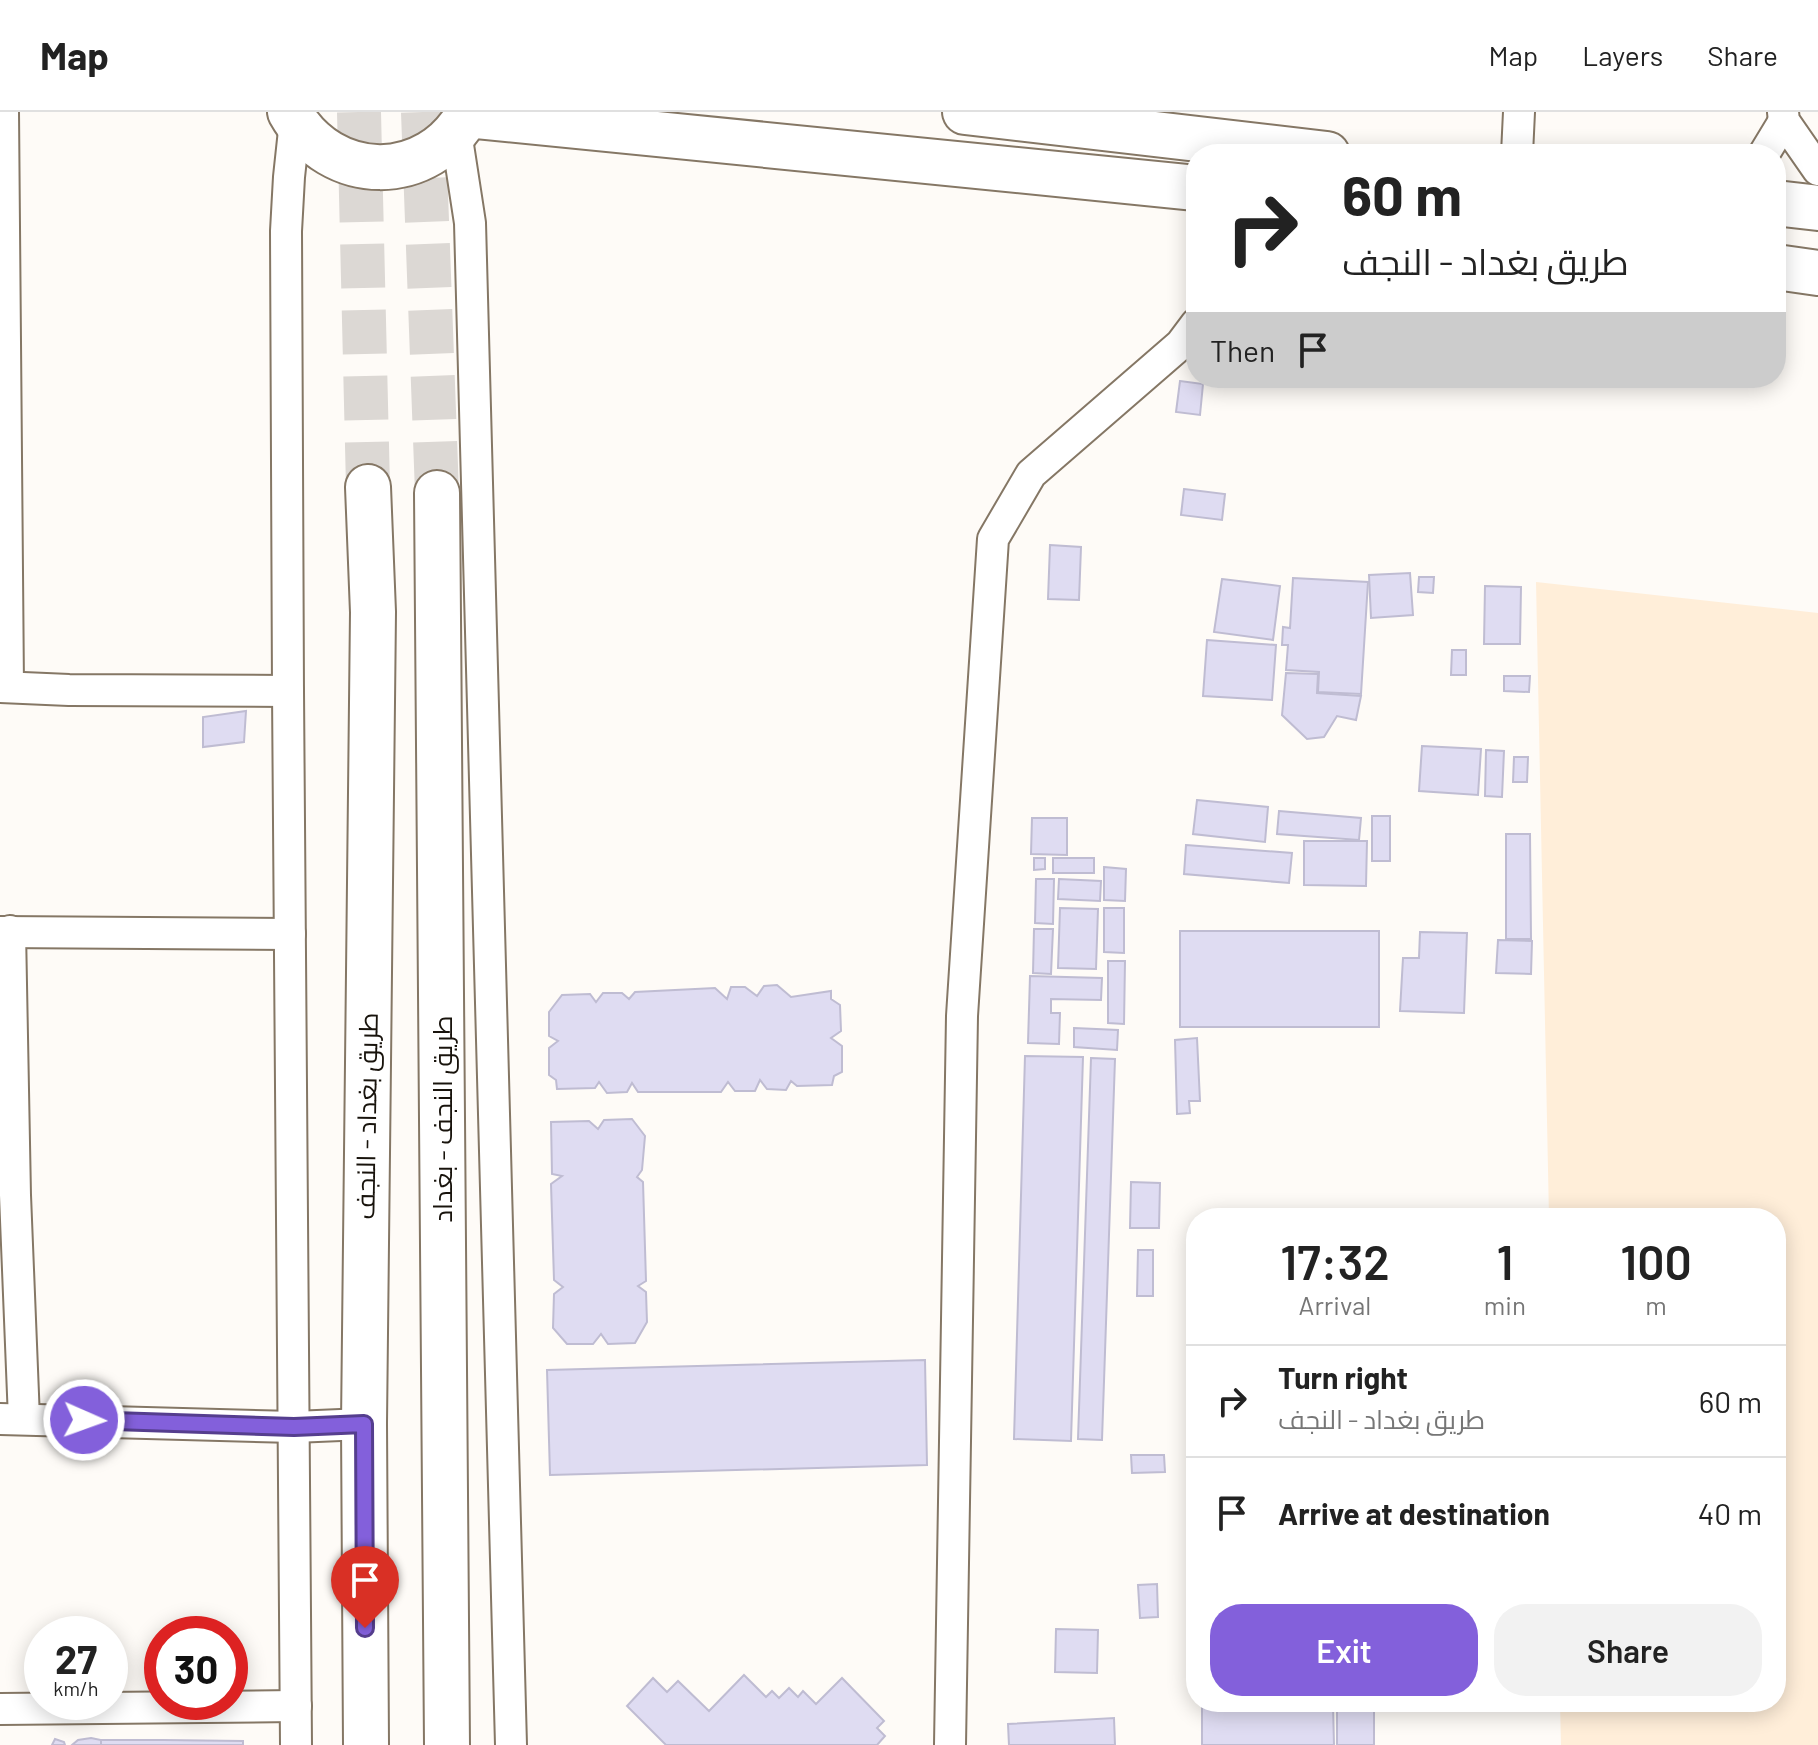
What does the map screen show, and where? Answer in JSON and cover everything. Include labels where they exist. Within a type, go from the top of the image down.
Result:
[{"type":"main road","points":[[988,114],[1242,144]]},
{"type":"main road","points":[[293,116],[308,137],[324,151],[342,161],[383,168],[423,158],[441,147],[464,120],[1186,187]]},
{"type":"main road","points":[[1786,204],[1818,208]]},
{"type":"main road","points":[[1786,268],[1818,273]]},
{"type":"main road","name":"طريق بغداد - النجف","points":[[366,1745],[364,1424],[373,612],[368,487]]},
{"type":"main road","name":"طريق النجف - بغداد","points":[[437,493],[447,1745]]},
{"type":"street","points":[[3,112],[4,687],[288,691]]},
{"type":"street","points":[[1517,144],[1519,112]]},
{"type":"street","points":[[293,116],[286,231],[296,1745]]},
{"type":"street","points":[[1769,144],[1783,117],[1818,170]]},
{"type":"street","points":[[464,120],[470,223],[511,1745]]},
{"type":"street","points":[[950,1745],[962,1016],[993,539],[1031,474],[1186,337]]},
{"type":"street","points":[[290,934],[5,932],[12,1419],[294,1427],[364,1424]]},
{"type":"street","points":[[0,1709],[296,1706]]},
{"type":"shaded area","points":[[1536,582],[1818,613],[1818,1745],[1561,1745],[1560,1712],[1786,1712],[1786,1208],[1549,1208]]},
{"type":"building","points":[[1180,381],[1186,382],[1186,388],[1203,388],[1200,415],[1176,412]]},
{"type":"building","points":[[1184,489],[1225,494],[1222,520],[1181,515]]},
{"type":"building","points":[[1050,545],[1081,547],[1079,600],[1048,599]]},
{"type":"building","points":[[1410,573],[1413,615],[1371,618],[1369,575]]},
{"type":"building","points":[[1419,577],[1434,577],[1433,593],[1418,592]]},
{"type":"building","points":[[1293,578],[1368,582],[1361,694],[1318,692],[1319,672],[1286,670],[1288,645],[1282,645],[1283,627],[1290,628]]},
{"type":"building","points":[[1222,579],[1280,586],[1273,640],[1214,632]]},
{"type":"building","points":[[1485,586],[1521,587],[1520,644],[1484,644]]},
{"type":"building","points":[[1207,640],[1276,645],[1272,700],[1203,696]]},
{"type":"building","points":[[1452,650],[1466,650],[1466,675],[1451,675]]},
{"type":"building","points":[[1286,673],[1318,674],[1317,693],[1361,696],[1356,720],[1337,716],[1324,737],[1307,739],[1282,715]]},
{"type":"building","points":[[1504,676],[1530,676],[1529,692],[1504,691]]},
{"type":"building","points":[[246,711],[244,742],[203,747],[203,717]]},
{"type":"building","points":[[1422,746],[1481,749],[1478,795],[1419,791]]},
{"type":"building","points":[[1486,750],[1504,751],[1502,797],[1485,796]]},
{"type":"building","points":[[1514,757],[1528,757],[1527,782],[1513,782]]},
{"type":"building","points":[[1197,800],[1268,807],[1265,842],[1193,834]]},
{"type":"building","points":[[1279,811],[1361,818],[1359,840],[1277,834]]},
{"type":"building","points":[[1372,816],[1390,816],[1390,861],[1372,861]]},
{"type":"building","points":[[1032,818],[1067,818],[1067,855],[1031,854]]},
{"type":"building","points":[[1506,834],[1530,834],[1531,939],[1506,939]]},
{"type":"building","points":[[1304,841],[1367,841],[1366,886],[1304,885]]},
{"type":"building","points":[[1186,845],[1292,853],[1289,883],[1184,874]]},
{"type":"building","points":[[1034,858],[1045,858],[1045,869],[1034,870]]},
{"type":"building","points":[[1053,858],[1094,858],[1094,873],[1053,873]]},
{"type":"building","points":[[1104,867],[1126,869],[1125,901],[1104,900]]},
{"type":"building","points":[[1036,879],[1054,879],[1053,924],[1035,923]]},
{"type":"building","points":[[1059,879],[1101,881],[1100,901],[1058,899]]},
{"type":"building","points":[[1060,908],[1098,909],[1096,969],[1058,968]]},
{"type":"building","points":[[1104,908],[1124,908],[1124,953],[1104,952]]},
{"type":"building","points":[[1034,929],[1053,929],[1051,974],[1033,973]]},
{"type":"building","points":[[1180,931],[1379,931],[1379,1027],[1180,1027]]},
{"type":"building","points":[[1420,932],[1467,933],[1464,1013],[1400,1011],[1403,958],[1419,958]]},
{"type":"building","points":[[1498,940],[1532,941],[1531,974],[1496,973]]},
{"type":"building","points":[[1108,961],[1125,961],[1124,1024],[1108,1023]]},
{"type":"building","points":[[1030,976],[1102,978],[1101,1000],[1051,999],[1051,1013],[1060,1013],[1059,1044],[1028,1043]]},
{"type":"building","points":[[777,985],[791,997],[831,991],[831,999],[840,1005],[841,1031],[831,1038],[842,1046],[842,1072],[834,1076],[832,1085],[797,1086],[791,1081],[786,1090],[767,1089],[760,1080],[755,1091],[735,1091],[728,1082],[721,1092],[638,1092],[632,1083],[627,1092],[607,1093],[599,1082],[595,1088],[557,1089],[556,1080],[549,1075],[549,1048],[558,1041],[549,1036],[549,1012],[562,995],[590,994],[596,1002],[603,993],[622,993],[629,999],[635,992],[715,988],[727,999],[731,987],[745,987],[757,996],[764,986]]},
{"type":"building","points":[[1074,1028],[1118,1030],[1117,1050],[1074,1047]]},
{"type":"building","points":[[1197,1038],[1200,1101],[1189,1101],[1190,1113],[1177,1114],[1175,1040]]},
{"type":"building","points":[[1025,1056],[1083,1057],[1071,1441],[1014,1439]]},
{"type":"building","points":[[1091,1058],[1115,1059],[1102,1440],[1078,1439]]},
{"type":"building","points":[[632,1119],[645,1136],[642,1170],[637,1177],[643,1182],[646,1281],[638,1286],[646,1292],[647,1322],[635,1343],[608,1344],[601,1334],[593,1344],[567,1344],[553,1328],[554,1294],[563,1287],[554,1280],[551,1184],[562,1176],[552,1174],[551,1122],[589,1121],[598,1129],[604,1120]]},
{"type":"building","points":[[1131,1182],[1160,1183],[1159,1228],[1130,1228]]},
{"type":"building","points":[[1138,1250],[1153,1250],[1153,1296],[1137,1296]]},
{"type":"building","points":[[925,1360],[927,1465],[550,1475],[547,1370]]},
{"type":"building","points":[[1131,1455],[1164,1455],[1165,1472],[1132,1473]]},
{"type":"building","points":[[1157,1584],[1158,1617],[1140,1618],[1138,1585]]},
{"type":"building","points":[[1056,1629],[1098,1630],[1097,1673],[1055,1672]]},
{"type":"building","points":[[744,1675],[766,1697],[772,1691],[779,1698],[789,1688],[798,1697],[803,1691],[816,1704],[842,1678],[884,1721],[877,1728],[885,1736],[877,1745],[666,1745],[627,1706],[653,1678],[667,1692],[678,1681],[709,1711]]},
{"type":"building","points":[[1202,1712],[1333,1712],[1334,1745],[1202,1745]]},
{"type":"building","points":[[1337,1712],[1374,1712],[1374,1745],[1337,1745]]},
{"type":"building","points":[[1114,1718],[1115,1745],[1009,1745],[1008,1724]]},
{"type":"building","points":[[55,1739],[64,1742],[65,1745],[52,1745]]},
{"type":"building","points":[[78,1740],[101,1740],[101,1745],[72,1745]]},
{"type":"building","points":[[101,1740],[243,1741],[243,1745],[101,1745]]},
{"type":"tunnel","points":[[359,112],[368,487]]},
{"type":"tunnel","points":[[423,112],[437,493]]},
{"type":"route","points":[[84,1420],[294,1427],[364,1424],[365,1628]]}]
